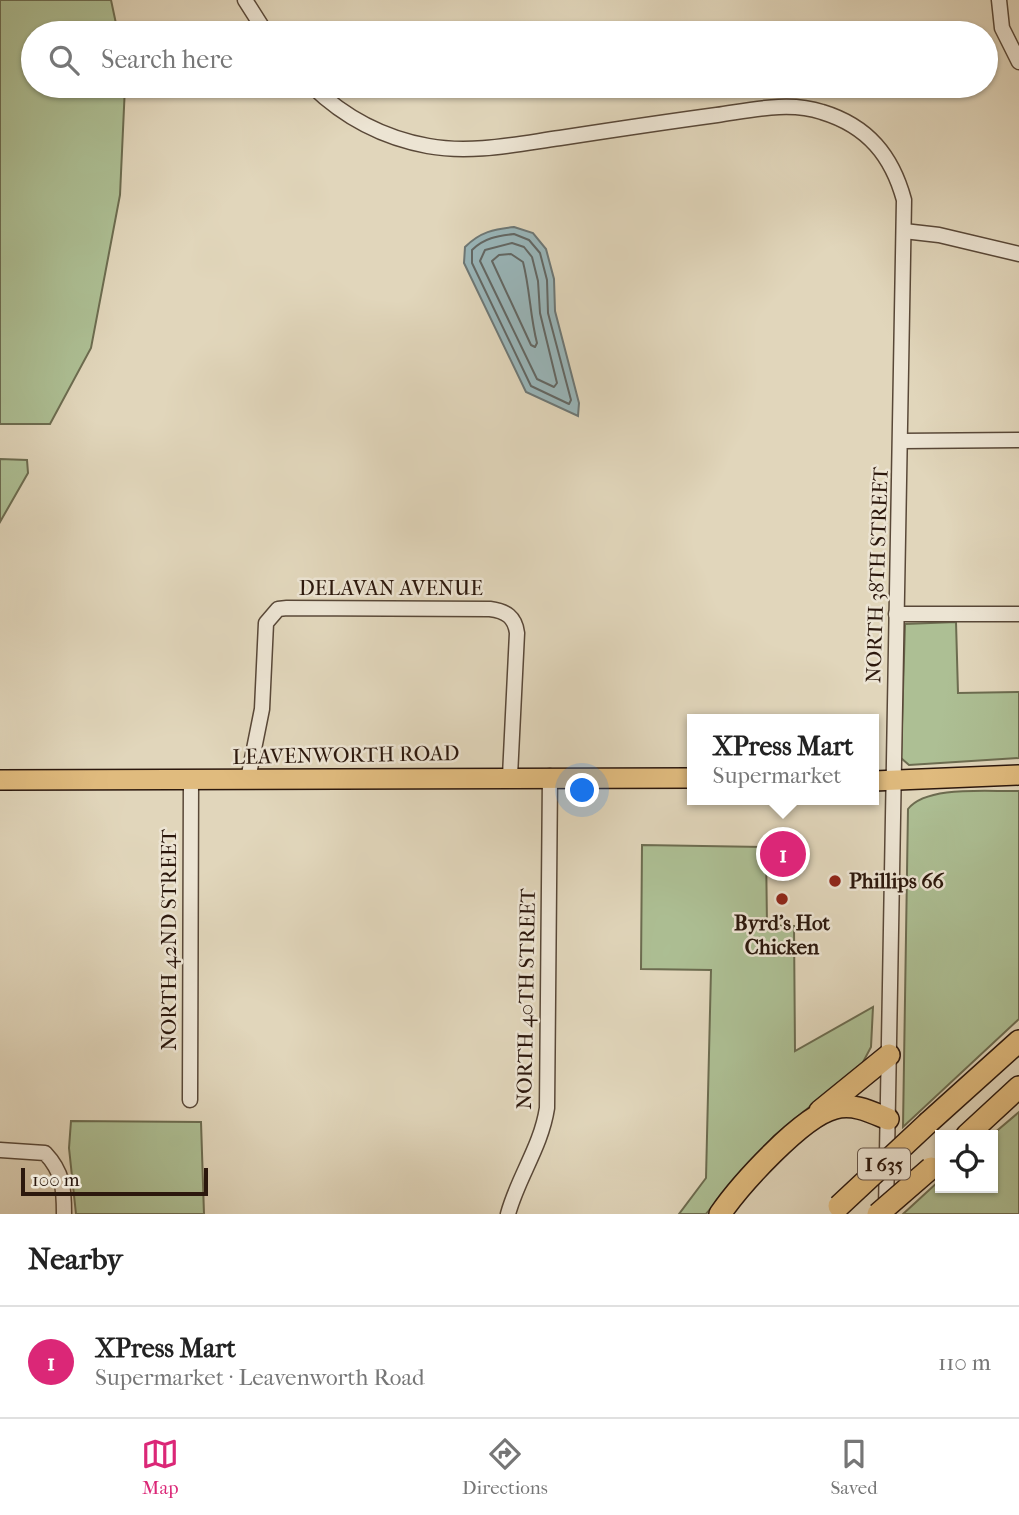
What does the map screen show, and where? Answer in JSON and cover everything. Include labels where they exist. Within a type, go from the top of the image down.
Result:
[{"type":"highway","name":"I 635","points":[[835,1210],[1019,1041]]},
{"type":"highway","points":[[720,1214],[734,1194],[815,1115],[888,1055]]},
{"type":"highway","points":[[972,1130],[1019,1087]]},
{"type":"highway","points":[[815,1115],[837,1107],[859,1107],[888,1119]]},
{"type":"highway","name":"I 635","points":[[878,1214],[935,1164]]},
{"type":"main road","points":[[883,781],[1019,775]]},
{"type":"main road","name":"LEAVENWORTH ROAD","points":[[0,779],[510,776],[687,778]]},
{"type":"street","points":[[245,0],[259,21]]},
{"type":"street","points":[[999,0],[1002,28],[1019,62]]},
{"type":"street","name":"NORTH 38TH STREET","points":[[327,98],[381,134],[450,148],[501,147],[783,106],[816,110],[852,125],[876,142],[887,155],[904,200],[904,231],[902,441],[896,614],[883,781],[888,1055],[886,1214]]},
{"type":"street","points":[[904,231],[939,235],[1019,254]]},
{"type":"street","points":[[902,441],[1019,440]]},
{"type":"street","name":"DELAVAN AVENUE","points":[[248,779],[262,709],[266,623],[272,614],[287,608],[490,609],[509,615],[516,625],[517,633],[510,776]]},
{"type":"street","points":[[896,614],[1019,614]]},
{"type":"street","name":"NORTH 40TH STREET","points":[[508,1214],[517,1186],[539,1143],[547,1108],[550,776]]},
{"type":"street","name":"NORTH 42ND STREET","points":[[190,1100],[191,779]]},
{"type":"street","points":[[0,1150],[44,1153],[58,1167],[64,1186],[64,1214]]},
{"type":"green space","points":[[0,0],[111,0],[115,21],[21,21],[21,98],[124,98],[120,195],[91,348],[50,424],[0,424]]},
{"type":"green space","points":[[0,459],[27,460],[28,473],[0,522]]},
{"type":"green space","points":[[956,622],[958,693],[1019,692],[1019,758],[909,765],[901,758],[905,624]]},
{"type":"green space","points":[[1019,791],[1019,1019],[903,1127],[908,809],[917,801],[944,793]]},
{"type":"green space","points":[[642,845],[766,847],[767,925],[794,926],[795,1051],[873,1007],[871,1047],[862,1064],[774,1136],[706,1214],[679,1214],[706,1178],[711,970],[641,969]]},
{"type":"green space","points":[[1019,1112],[1019,1214],[903,1214],[935,1185],[935,1193],[998,1193],[998,1130]]},
{"type":"green space","points":[[71,1121],[201,1122],[204,1214],[76,1214],[69,1148]]},
{"type":"water","points":[[514,227],[533,233],[546,249],[554,279],[555,311],[579,403],[578,416],[526,392],[464,263],[465,247],[476,238],[494,230]]},
{"type":"place","name":"XPress Mart","points":[[783,854]]},
{"type":"place","name":"Phillips 66","points":[[835,881]]},
{"type":"place","name":"Byrd's Hot Chicken","points":[[782,899]]}]
